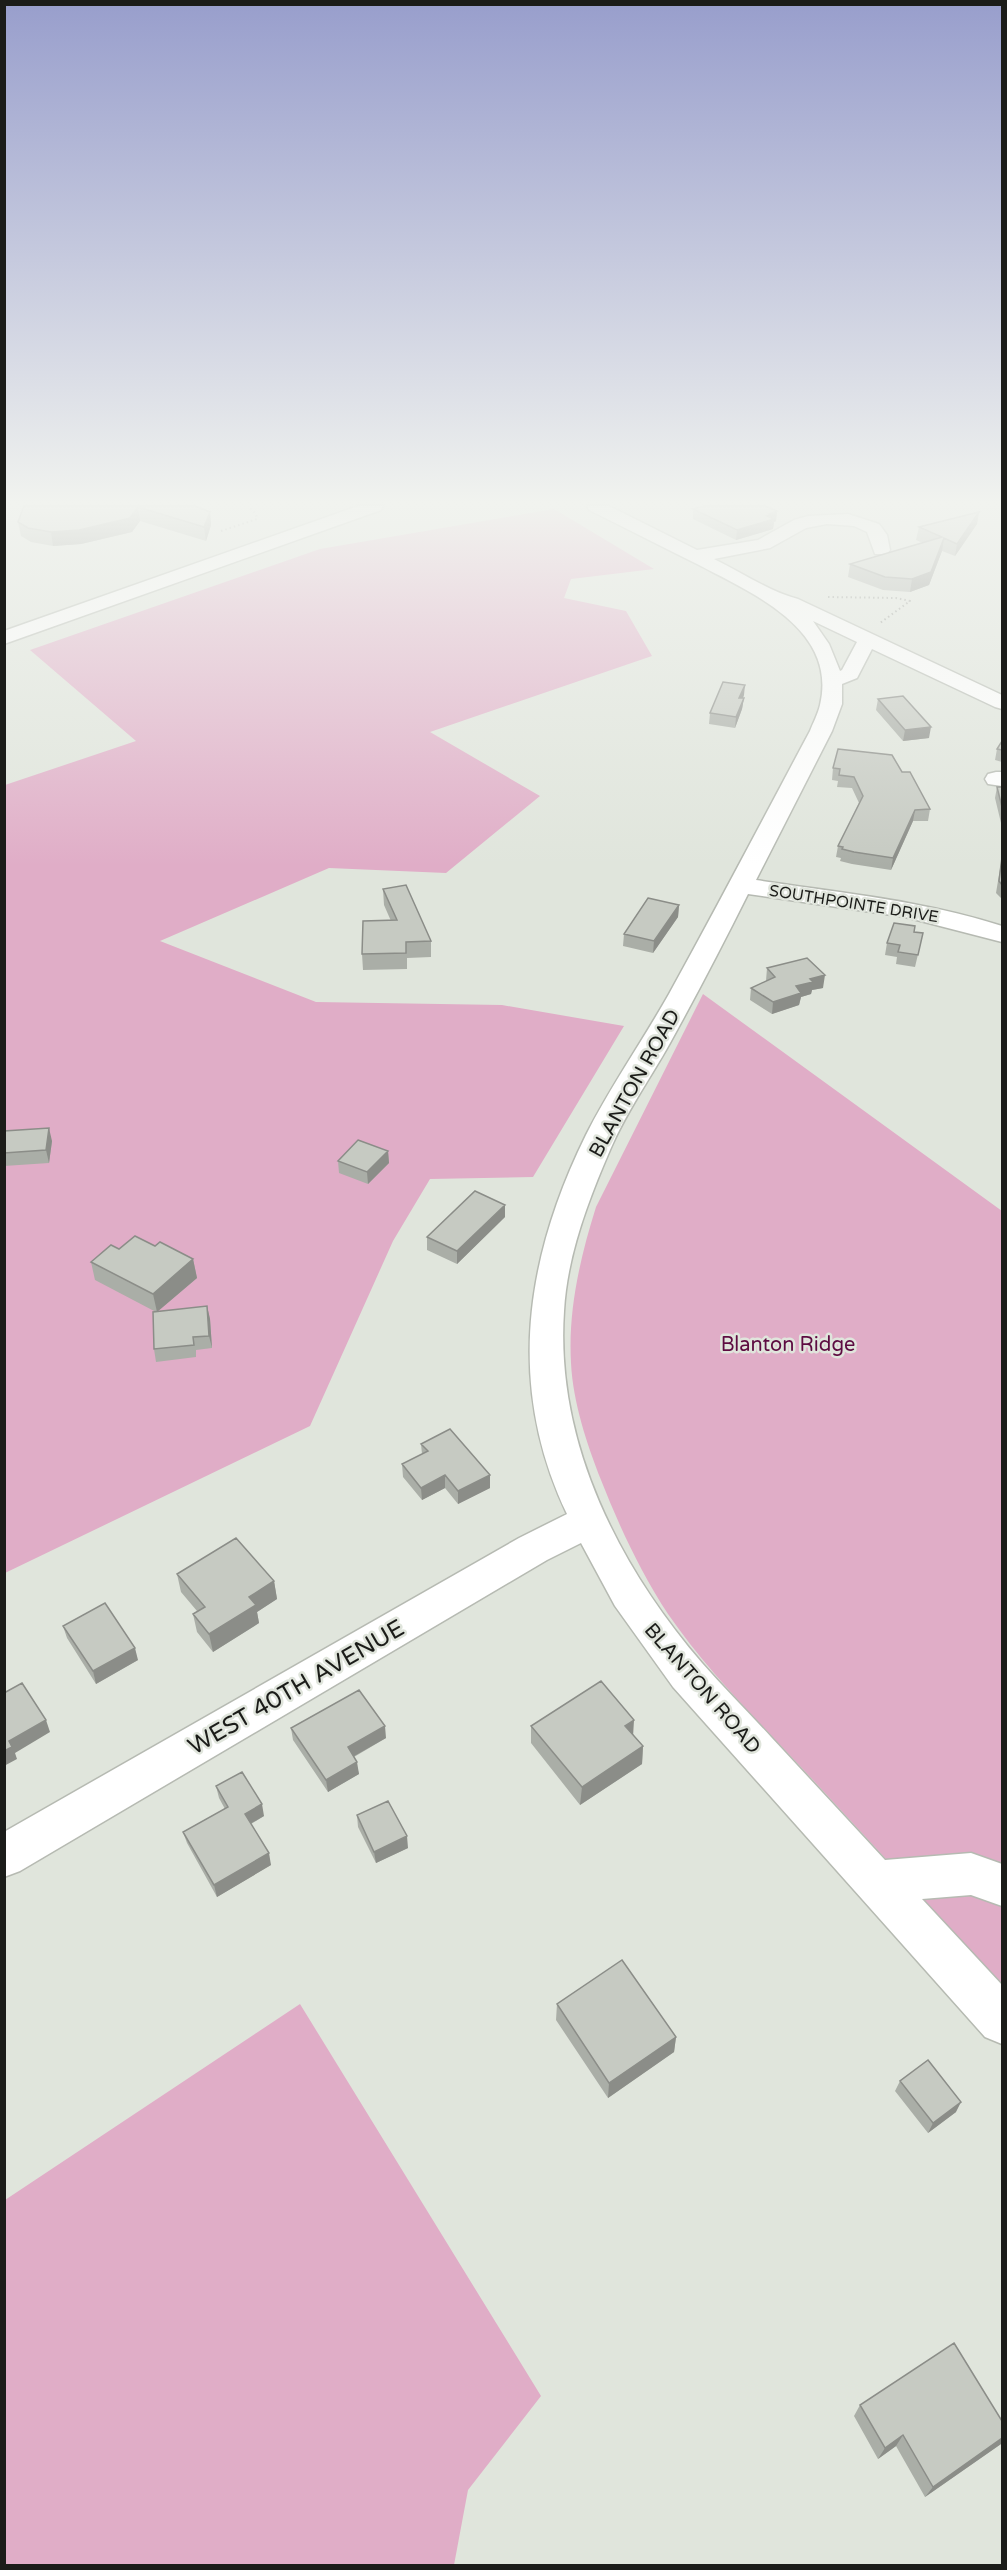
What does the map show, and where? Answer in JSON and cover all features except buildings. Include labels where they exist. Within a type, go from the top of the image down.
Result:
[{"type":"street","points":[[4,638],[38,626]]},
{"type":"street","name":"BLANTON ROAD","points":[[807,626],[817,640],[831,673],[831,706],[821,731],[663,1031],[616,1107],[595,1149],[563,1234],[547,1312],[546,1352],[550,1390],[558,1434],[568,1468],[589,1521],[600,1547],[652,1632],[687,1675],[1002,2020]]},
{"type":"street","points":[[841,626],[1002,703]]},
{"type":"street","points":[[832,681],[850,674],[865,644],[865,637]]},
{"type":"street","name":"SOUTHPOINTE DRIVE","points":[[740,885],[939,915],[1002,934]]},
{"type":"street","name":"WEST 40TH AVENUE","points":[[4,1856],[533,1549],[589,1521]]},
{"type":"street","points":[[877,1882],[971,1874],[1002,1885]]},
{"type":"path","points":[[865,637],[879,626]]},
{"type":"green space","points":[[99,626],[635,626],[652,656],[430,732],[540,796],[446,873],[329,868],[160,941],[316,1002],[502,1005],[624,1026],[533,1177],[430,1179],[393,1241],[310,1426],[5,1573],[5,785],[136,741],[30,650]]},
{"type":"green space","name":"Blanton Ridge","points":[[703,994],[1002,1211],[1002,1985],[744,1706],[685,1638],[658,1598],[631,1549],[586,1438],[572,1378],[571,1363],[573,1304],[585,1245],[596,1207]]},
{"type":"green space","points":[[300,2004],[541,2396],[468,2490],[454,2565],[5,2565],[5,2200]]}]
